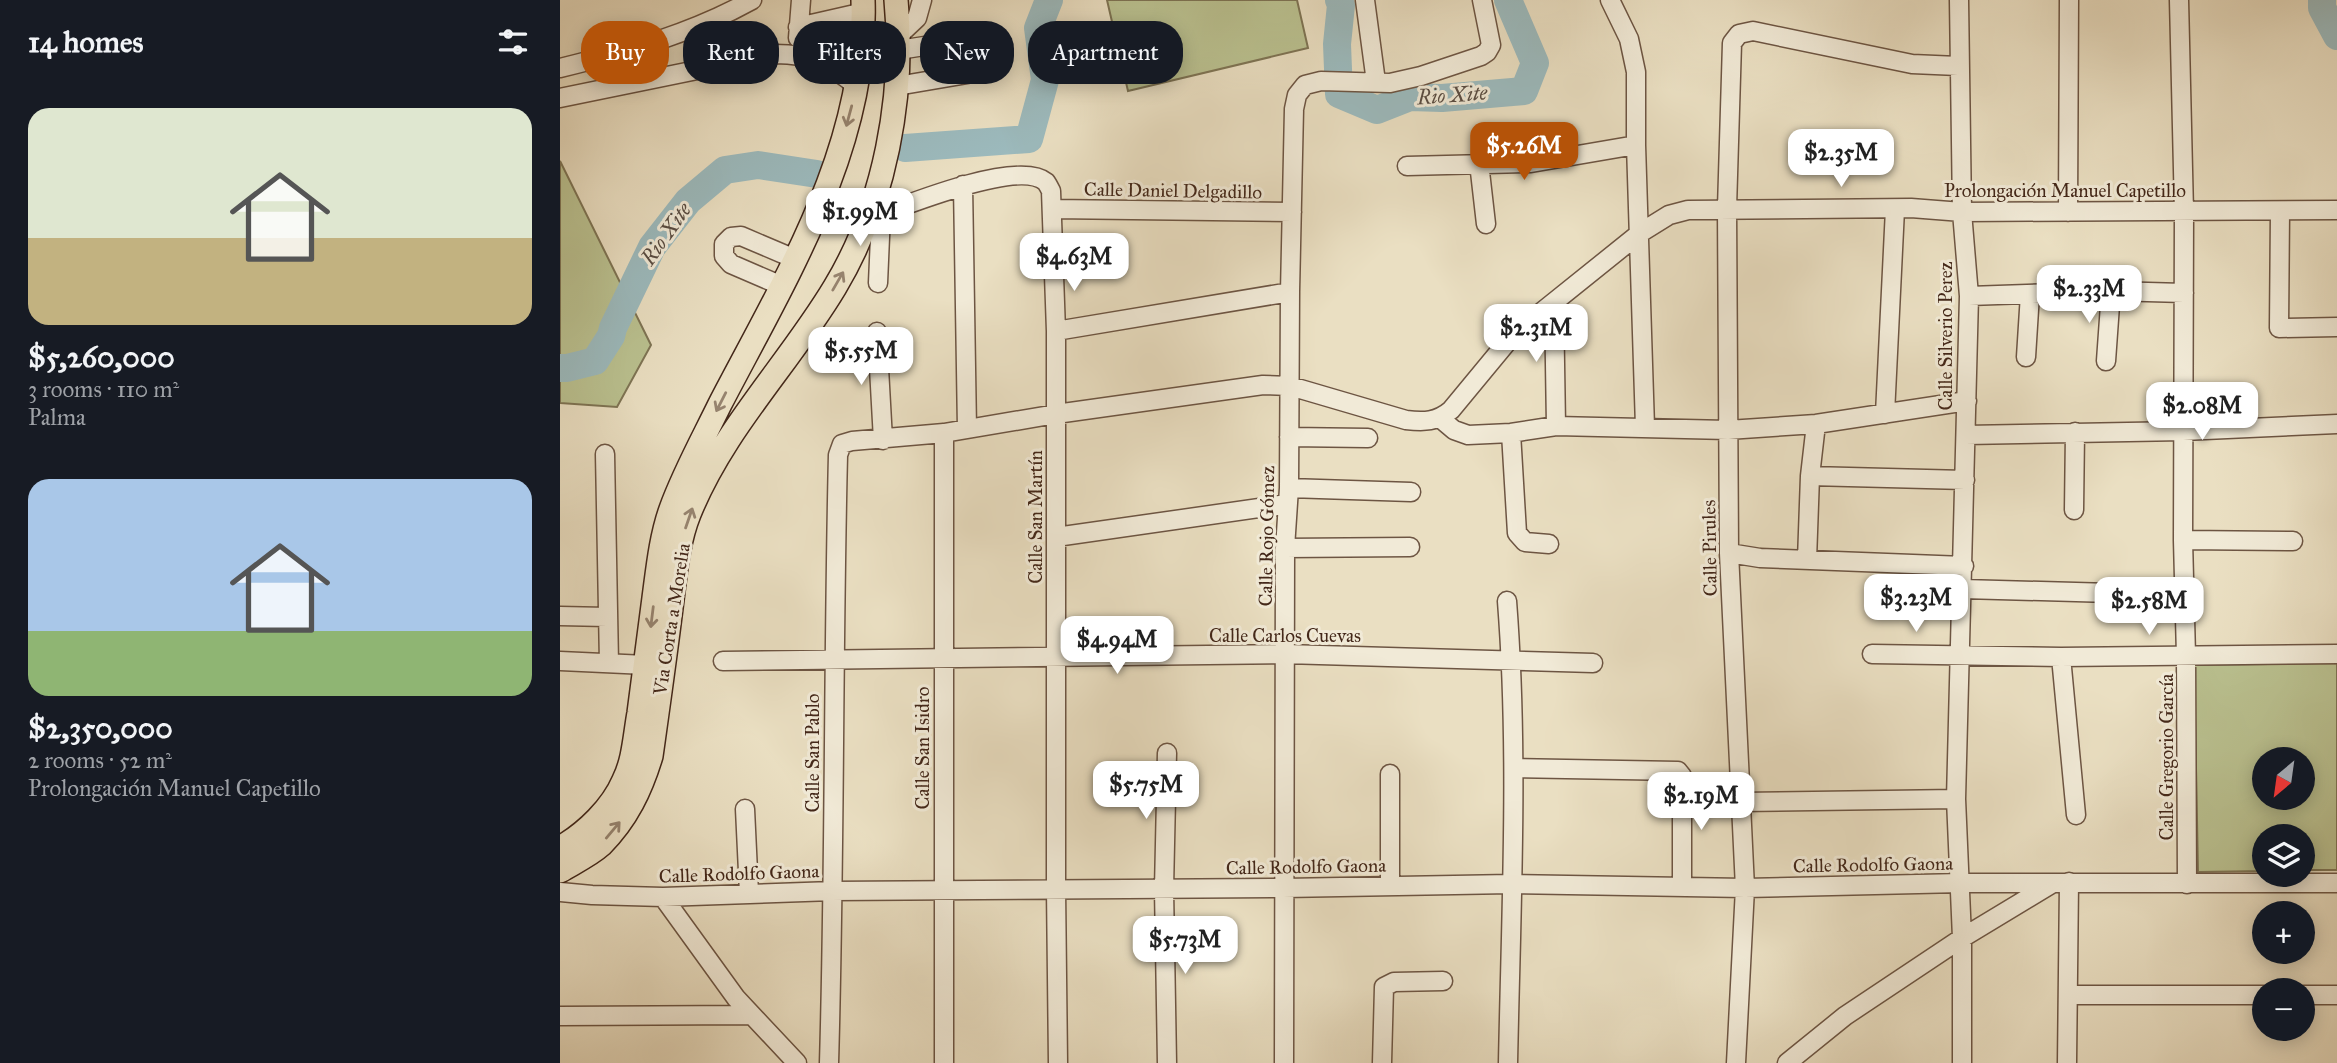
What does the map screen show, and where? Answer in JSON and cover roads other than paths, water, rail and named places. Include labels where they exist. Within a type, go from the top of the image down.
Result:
[{"type":"main road","name":"Via Corta a Morelia","points":[[896,0],[897,21]]},
{"type":"main road","name":"Via Corta a Morelia","points":[[560,848],[579,837],[608,807],[625,780],[634,746],[659,557],[670,512],[690,465],[782,286],[825,190],[858,86],[863,46],[863,6]]},
{"type":"main road","name":"Via Corta a Morelia","points":[[560,871],[600,846],[625,816],[641,787],[651,756],[678,554],[688,516],[729,438],[834,288],[873,217],[897,86]]},
{"type":"main road","points":[[752,342],[785,358]]},
{"type":"street","points":[[560,68],[676,35],[718,19],[752,0]]},
{"type":"street","points":[[906,33],[917,18],[922,0]]},
{"type":"street","points":[[1365,0],[1376,82]]},
{"type":"street","name":"Calle Rojo Gómez","points":[[1284,1063],[1285,548],[1294,109],[1297,95],[1305,85],[1321,80],[1390,83],[1421,76],[1487,52],[1491,46],[1491,38],[1482,0]]},
{"type":"street","points":[[1610,0],[1629,39],[1636,72],[1645,427]]},
{"type":"street","name":"Calle Silverio Perez","points":[[1959,0],[1962,212],[1969,296],[1956,799],[1961,883],[1962,1063]]},
{"type":"street","points":[[2068,212],[2069,0]]},
{"type":"street","name":"Calle Gregorio García","points":[[2179,0],[2184,212],[2183,540],[2187,884]]},
{"type":"street","points":[[799,21],[803,2]]},
{"type":"street","points":[[817,21],[863,6]]},
{"type":"street","name":"Calle Pirules","points":[[1736,1063],[1745,888],[1729,553],[1727,208],[1732,43],[1739,34],[1753,31],[1912,64],[1958,66]]},
{"type":"street","points":[[897,86],[985,71],[994,64],[997,52],[992,41],[981,37],[906,42]]},
{"type":"street","points":[[560,99],[775,54],[793,54]]},
{"type":"street","points":[[1407,166],[1531,163],[1636,145]]},
{"type":"street","points":[[1479,163],[1486,224]]},
{"type":"street","name":"Calle San Martín","points":[[963,185],[1010,175],[1037,178],[1047,182],[1051,191],[1056,331],[1058,1063]]},
{"type":"street","points":[[878,283],[873,217],[963,185],[967,429]]},
{"type":"street","points":[[1885,414],[1895,208]]},
{"type":"street","name":"Calle Daniel Delgadillo","points":[[1052,209],[1292,212]]},
{"type":"street","name":"Prolongación Manuel Capetillo","points":[[1441,419],[1513,335],[1640,233],[1668,215],[1688,210],[2337,210]]},
{"type":"street","points":[[2280,212],[2279,328],[2337,327]]},
{"type":"street","points":[[782,286],[731,264],[724,256],[724,244],[731,237],[741,236],[794,259]]},
{"type":"street","points":[[1969,296],[2111,291],[2184,293]]},
{"type":"street","points":[[2106,361],[2111,291]]},
{"type":"street","points":[[1056,331],[1290,292]]},
{"type":"street","points":[[2026,357],[2030,294]]},
{"type":"street","points":[[1554,302],[1556,426]]},
{"type":"street","points":[[877,332],[883,440],[1264,385],[1290,386],[1406,420],[1423,422],[1441,419],[1454,430],[1468,435],[1511,433],[1556,426],[1728,430],[1816,424],[1967,401]]},
{"type":"street","points":[[1807,560],[1810,476],[1816,424]]},
{"type":"street","points":[[1966,435],[2183,431],[2337,424]]},
{"type":"street","points":[[2074,510],[2075,432]]},
{"type":"street","name":"Calle San Isidro","points":[[944,433],[944,1063]]},
{"type":"street","points":[[1511,433],[1517,533],[1525,541],[1549,544]]},
{"type":"street","points":[[1289,437],[1368,438]]},
{"type":"street","name":"Calle San Pablo","points":[[829,1063],[838,455],[842,444],[883,440]]},
{"type":"street","points":[[605,454],[608,663]]},
{"type":"street","points":[[1810,476],[1965,480]]},
{"type":"street","points":[[1056,537],[1288,496],[1411,492]]},
{"type":"street","points":[[2183,540],[2293,541]]},
{"type":"street","points":[[1285,548],[1410,547]]},
{"type":"street","points":[[1729,553],[1760,558],[1964,566]]},
{"type":"street","points":[[1963,589],[2110,593]]},
{"type":"street","points":[[1507,601],[1512,660],[1515,768],[1508,1063]]},
{"type":"street","points":[[560,617],[607,617]]},
{"type":"street","points":[[1872,654],[2061,657],[2337,653]]},
{"type":"street","name":"Calle Carlos Cuevas","points":[[723,661],[1285,654],[1593,663]]},
{"type":"street","points":[[2061,657],[2076,815]]},
{"type":"street","points":[[560,661],[646,665]]},
{"type":"street","points":[[1167,753],[1164,889],[1167,1063]]},
{"type":"street","points":[[1515,768],[1678,771],[1682,776],[1682,887]]},
{"type":"street","points":[[1390,774],[1390,886]]},
{"type":"street","points":[[1741,802],[1956,799]]},
{"type":"street","points":[[745,809],[749,892]]},
{"type":"street","points":[[1787,1063],[1845,1017],[1962,938],[2061,882],[2068,995],[2067,1063]]},
{"type":"street","name":"Calle Rodolfo Gaona","points":[[560,892],[663,897],[749,892],[1511,884],[1745,888],[2061,882],[2337,883]]},
{"type":"street","points":[[663,897],[750,1015],[797,1063]]},
{"type":"street","points":[[1382,1063],[1384,987],[1394,982],[1443,981]]},
{"type":"street","points":[[2068,995],[2252,995]]},
{"type":"street","points":[[2315,995],[2337,995]]},
{"type":"street","points":[[560,1016],[750,1015]]},
{"type":"waterway","name":"Rio Xite","points":[[905,148],[1029,139],[1045,80],[1038,28],[1049,0]]},
{"type":"waterway","name":"Rio Xite","points":[[1339,0],[1339,94],[1377,110],[1410,97],[1442,98],[1524,91],[1535,63],[1508,0]]},
{"type":"waterway","name":"Rio Xite","points":[[2322,0],[2322,8],[2337,36]]},
{"type":"waterway","name":"Rio Xite","points":[[560,368],[595,361],[611,336],[652,247],[688,201],[725,170],[758,165],[817,174]]}]
